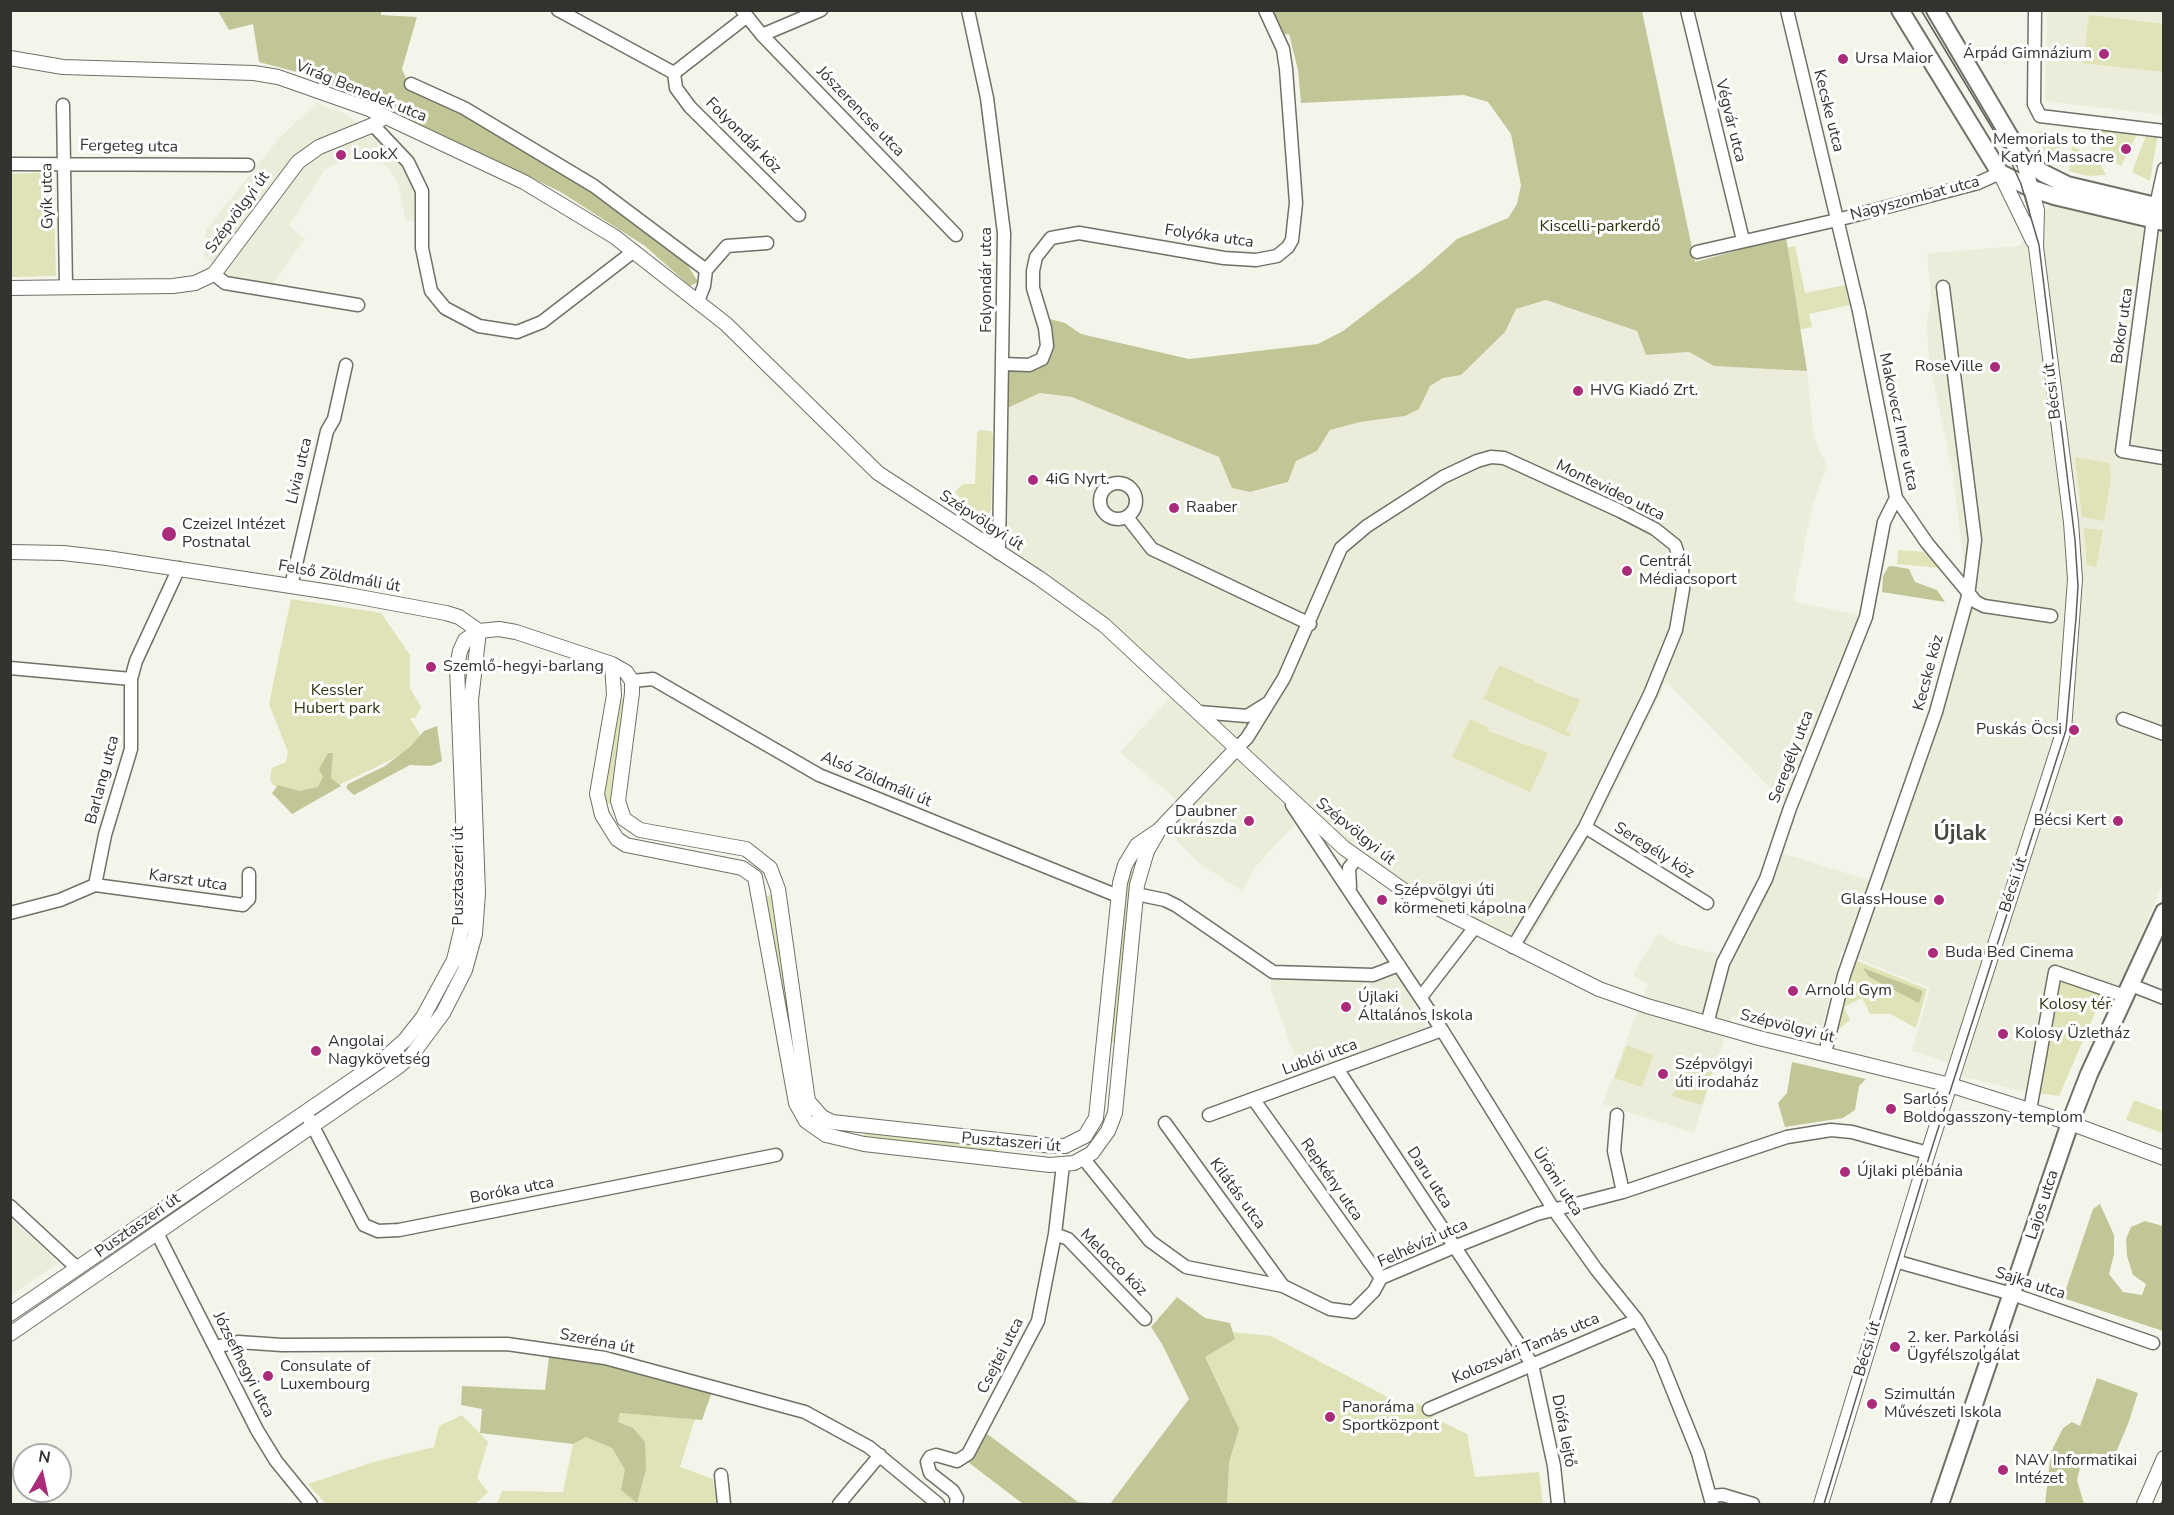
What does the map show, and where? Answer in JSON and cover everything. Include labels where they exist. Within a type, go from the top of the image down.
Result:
[{"type":"main road","name":"Bécsi út","points":[[1899,10],[2000,173]]},
{"type":"main road","name":"Bécsi út","points":[[1935,10],[2023,159]]},
{"type":"main road","points":[[2023,159],[2043,173],[2067,185],[2159,214]]},
{"type":"main road","name":"Nagyszombat utca","points":[[2000,173],[2054,196],[2159,214]]},
{"type":"main road","name":"Lajos utca","points":[[1940,1504],[2088,1074],[2163,912]]},
{"type":"street","points":[[558,10],[675,73],[744,14]]},
{"type":"street","points":[[762,34],[821,10]]},
{"type":"street","name":"Folyondár utca","points":[[968,10],[987,98],[1004,233],[999,553]]},
{"type":"street","name":"Folyóka utca","points":[[1003,364],[1035,362],[1042,359],[1047,346],[1045,328],[1033,288],[1033,271],[1036,257],[1051,238],[1079,233],[1224,258],[1256,260],[1277,256],[1288,247],[1292,240],[1296,202],[1286,69],[1283,50],[1265,10]]},
{"type":"street","name":"Végvár utca","points":[[1687,10],[1743,240]]},
{"type":"street","name":"Kecske utca","points":[[1787,10],[1837,220]]},
{"type":"street","points":[[2035,10],[2034,104],[2040,116],[2163,130]]},
{"type":"street","name":"Jószerencse utca","points":[[744,14],[956,235]]},
{"type":"street","name":"Virág Benedek utca","points":[[10,58],[63,67],[254,73],[303,84],[379,121],[555,198],[634,251]]},
{"type":"street","name":"Folyondár köz","points":[[675,73],[676,88],[690,107],[800,215]]},
{"type":"street","name":"Virág Benedek utca","points":[[411,84],[464,108],[594,186],[706,270]]},
{"type":"street","name":"Gyík utca","points":[[63,105],[66,287]]},
{"type":"street","points":[[379,121],[408,162],[422,191],[422,248],[431,291],[445,308],[479,326],[517,332],[542,322],[634,251]]},
{"type":"street","name":"Szépvölgyi út","points":[[10,288],[173,286],[195,283],[214,274],[298,162],[319,147],[379,121]]},
{"type":"street","name":"Bécsi út","points":[[1821,1504],[1928,1153],[2064,730],[2075,579],[2036,248],[2037,210],[2023,159]]},
{"type":"street","name":"Fergeteg utca","points":[[10,164],[64,162],[248,165]]},
{"type":"street","name":"Bokor utca","points":[[2163,169],[2159,214],[2122,451],[2163,458]]},
{"type":"street","name":"Nagyszombat utca","points":[[1697,252],[1837,220],[1978,183],[2000,173]]},
{"type":"street","name":"Bécsi út","points":[[2000,173],[2036,248]]},
{"type":"street","points":[[2037,210],[2041,200],[2054,196]]},
{"type":"street","name":"Makovecz Imre utca","points":[[1837,220],[1896,498],[1927,543],[1960,580],[1968,596]]},
{"type":"street","points":[[698,301],[704,286],[706,270],[727,246],[767,243]]},
{"type":"street","name":"Szépvölgyi út","points":[[634,251],[753,348],[878,473],[1104,625],[1238,747],[1288,797],[1357,858],[1406,892],[1599,988],[1707,1024],[1950,1085],[2070,1123],[2163,1158]]},
{"type":"street","points":[[214,274],[225,283],[358,305]]},
{"type":"street","name":"Kecske köz","points":[[1825,1053],[1844,975],[1936,712],[1968,596],[1975,540],[1943,287]]},
{"type":"street","name":"Lívia utca","points":[[291,586],[327,431],[334,419],[346,365]]},
{"type":"street","name":"Montevideo utca","points":[[1238,747],[1270,702],[1310,624],[1341,548],[1367,526],[1443,477],[1484,459],[1504,458],[1620,511],[1675,544],[1682,566],[1683,589],[1676,630],[1650,694],[1585,827],[1513,947]]},
{"type":"street","name":"Seregély utca","points":[[1707,1024],[1723,963],[1766,879],[1790,808],[1866,616],[1884,522],[1896,498]]},
{"type":"street","points":[[1127,517],[1152,549],[1310,624]]},
{"type":"street","name":"Felső Zöldmáli út","points":[[10,552],[63,553],[291,586],[446,613],[459,617],[479,631]]},
{"type":"street","name":"Barlang utca","points":[[95,885],[113,802],[131,749],[131,679],[136,661],[179,568]]},
{"type":"street","points":[[1968,596],[1984,606],[2051,616]]},
{"type":"street","points":[[479,631],[499,629],[516,632],[612,664],[626,672],[632,687],[618,793],[620,811],[624,819],[640,830],[746,849],[770,868],[778,889],[804,1084],[808,1101],[818,1123]]},
{"type":"street","name":"Pusztaszeri út","points":[[10,1334],[398,1067],[428,1035],[443,1013],[465,970],[475,933],[457,667],[465,640],[479,631]]},
{"type":"street","points":[[612,664],[614,690],[597,794],[598,804],[609,829],[617,839],[636,848],[742,868],[754,877],[791,1087],[800,1113],[818,1123]]},
{"type":"street","points":[[10,668],[131,679]]},
{"type":"street","name":"Alsó Zöldmáli út","points":[[632,687],[653,679],[819,775],[1118,896]]},
{"type":"street","points":[[614,690],[632,687]]},
{"type":"street","points":[[1199,712],[1248,716],[1270,702]]},
{"type":"street","points":[[2123,719],[2163,734]]},
{"type":"street","name":"Pusztaszeri út","points":[[818,1123],[826,1135],[864,1144],[1063,1165],[1083,1158],[1102,1140],[1112,1122],[1136,894],[1147,851],[1160,830],[1238,747]]},
{"type":"street","name":"Ürömi utca","points":[[1288,797],[1421,997],[1554,1210],[1596,1269],[1637,1320],[1660,1359],[1673,1389],[1698,1453],[1711,1500]]},
{"type":"street","points":[[609,829],[624,819]]},
{"type":"street","name":"Seregély köz","points":[[1585,827],[1707,903]]},
{"type":"street","name":"Pusztaszeri út","points":[[818,1123],[1065,1146],[1077,1142],[1092,1128],[1096,1118],[1118,896],[1125,865],[1137,845],[1160,830]]},
{"type":"street","points":[[1350,888],[1349,868],[1357,858]]},
{"type":"street","points":[[754,877],[770,868]]},
{"type":"street","name":"Karszt utca","points":[[95,885],[243,905],[249,899],[249,874]]},
{"type":"street","points":[[10,913],[60,900],[95,885]]},
{"type":"street","name":"Pusztaszeri út","points":[[10,1314],[386,1058],[405,1040],[423,1017],[454,960],[472,893]]},
{"type":"street","points":[[1136,894],[1165,900],[1177,906],[1273,972],[1373,975],[1399,965]]},
{"type":"street","points":[[1421,997],[1475,927]]},
{"type":"street","points":[[2030,1110],[2055,972],[2163,998]]},
{"type":"street","name":"Lublói utca","points":[[1209,1115],[1338,1070],[1442,1030]]},
{"type":"street","points":[[1104,1045],[1121,1047]]},
{"type":"street","name":"Daru utca","points":[[1338,1070],[1532,1364]]},
{"type":"street","name":"Repkény utca","points":[[1254,1100],[1381,1278]]},
{"type":"street","points":[[306,1113],[314,1126]]},
{"type":"street","points":[[1617,1115],[1614,1151],[1623,1192]]},
{"type":"street","name":"Kilátás utca","points":[[1165,1123],[1283,1286]]},
{"type":"street","name":"Boróka utca","points":[[314,1126],[364,1225],[378,1231],[399,1230],[776,1155]]},
{"type":"street","name":"Felhévízi utca","points":[[1083,1158],[1149,1241],[1186,1267],[1283,1286],[1330,1309],[1353,1312],[1374,1291],[1381,1278],[1454,1247],[1554,1210],[1623,1192],[1788,1137],[1831,1130],[1852,1132],[1928,1153]]},
{"type":"street","points":[[1063,1165],[1065,1146],[1083,1158]]},
{"type":"street","name":"Csejtei utca","points":[[956,1504],[957,1498],[953,1491],[927,1468],[930,1457],[936,1455],[957,1461],[968,1454],[1038,1321],[1055,1234],[1063,1165]]},
{"type":"street","points":[[10,1206],[76,1267],[86,1281]]},
{"type":"street","points":[[150,1220],[157,1233]]},
{"type":"street","name":"Józsefhegyi utca","points":[[157,1233],[256,1430],[276,1461],[311,1504]]},
{"type":"street","name":"Melocco köz","points":[[1055,1234],[1068,1239],[1145,1318]]},
{"type":"street","name":"Sajka utca","points":[[1895,1261],[2012,1294],[2153,1343]]},
{"type":"street","name":"Kolozsvári Tamás utca","points":[[1429,1409],[1637,1320]]},
{"type":"street","name":"Szeréna út","points":[[215,1347],[238,1342],[282,1345],[507,1344],[605,1358],[805,1412],[843,1431],[880,1455],[938,1504]]},
{"type":"street","name":"Diófa lejtő","points":[[1532,1364],[1554,1466],[1558,1504]]},
{"type":"street","points":[[839,1504],[880,1455]]},
{"type":"street","points":[[2144,1504],[2163,1458]]},
{"type":"street","points":[[721,1474],[724,1504]]},
{"type":"street","points":[[1711,1500],[1723,1495],[1753,1504]]},
{"type":"shaded area","name":"Árpád Gimnázium","points":[[2047,11],[2163,11],[2162,115],[2045,101]]},
{"type":"shaded area","points":[[317,103],[348,115],[404,164],[419,190],[420,222],[406,221],[398,183],[387,166],[373,158],[347,159],[324,170],[289,226],[305,239],[272,284],[229,278],[204,256],[206,230],[280,137]]},
{"type":"shaded area","points":[[2053,201],[2163,229],[2163,883],[2119,987],[2049,964],[2025,1092],[1962,1076],[1964,1068],[1912,1051],[1930,988],[1841,952],[1819,1039],[1732,1016],[1694,1133],[1603,1104],[1648,984],[1633,975],[1658,933],[1677,944],[1726,956],[1775,851],[1882,884],[1968,596],[1953,474],[1929,360],[1927,323],[1931,299],[1927,253],[2019,246]]},
{"type":"shaded area","points":[[1546,300],[1637,331],[1646,355],[1689,352],[1714,366],[1807,371],[1814,439],[1827,466],[1812,507],[1793,601],[1866,617],[1790,808],[1666,682],[1601,816],[1527,944],[1415,890],[1369,862],[1310,808],[1257,865],[1242,891],[1197,862],[1165,828],[1185,807],[1120,752],[1181,686],[1109,622],[1044,576],[1007,545],[1002,470],[1003,410],[1040,393],[1072,397],[1219,457],[1250,492],[1272,488],[1288,482],[1296,461],[1317,451],[1330,430],[1360,422],[1405,416],[1418,409],[1430,386],[1443,378],[1461,374],[1504,333],[1516,309]]},
{"type":"shaded area","name":"Újlaki Általános Iskola","points":[[1272,974],[1400,976],[1426,1027],[1301,1074],[1270,987]]},
{"type":"shaded area","points":[[11,1219],[58,1263],[10,1295]]},
{"type":"green space","points":[[381,10],[381,15],[417,17],[402,69],[409,86],[490,128],[591,191],[684,259],[698,282],[690,286],[645,246],[559,191],[365,98],[304,74],[259,62],[253,24],[229,30],[218,11]]},
{"type":"green space","name":"Kiscelli-parkerdő","points":[[1272,10],[1642,11],[1695,262],[1786,237],[1807,371],[1714,366],[1689,352],[1646,355],[1637,331],[1546,300],[1516,309],[1505,332],[1461,375],[1443,378],[1430,386],[1419,409],[1405,416],[1360,422],[1330,430],[1317,451],[1296,461],[1288,482],[1250,492],[1232,488],[1219,457],[1072,397],[1040,393],[1003,410],[1003,364],[1042,359],[1042,317],[1065,323],[1081,334],[1189,359],[1318,344],[1343,331],[1420,272],[1457,239],[1508,218],[1517,204],[1521,185],[1511,134],[1488,102],[1464,95],[1301,103],[1298,70],[1289,34],[1283,35]]},
{"type":"green space","points":[[2089,15],[2163,24],[2163,72],[2083,63]]},
{"type":"green space","points":[[2090,127],[2138,132],[2121,166],[2105,158]]},
{"type":"green space","points":[[2043,130],[2063,141],[2056,164],[2033,140],[2035,134]]},
{"type":"green space","points":[[2147,133],[2158,134],[2150,181],[2132,172]]},
{"type":"green space","points":[[2072,146],[2099,160],[2106,175],[2087,176],[2069,171]]},
{"type":"green space","points":[[53,172],[56,276],[11,277],[11,174]]},
{"type":"green space","points":[[1795,246],[1805,293],[1845,285],[1850,305],[1809,314],[1812,327],[1751,340],[1733,259]]},
{"type":"green space","points":[[980,430],[991,431],[993,435],[991,509],[982,525],[955,492],[963,484],[975,484],[977,433]]},
{"type":"green space","points":[[2075,457],[2109,463],[2111,477],[2104,521],[2082,517]]},
{"type":"green space","points":[[2084,528],[2103,530],[2096,567],[2087,565]]},
{"type":"green space","points":[[1898,550],[1927,552],[1940,568],[1897,564]]},
{"type":"green space","points":[[1888,567],[1909,569],[1915,582],[1937,590],[1945,602],[1882,592],[1883,576]]},
{"type":"green space","name":"Kessler Hubert park","points":[[291,599],[381,613],[410,655],[410,688],[421,707],[415,718],[410,718],[425,743],[333,788],[296,796],[273,785],[270,779],[272,768],[286,762],[288,752],[269,704]]},
{"type":"green space","points":[[1499,665],[1580,700],[1566,731],[1571,733],[1569,737],[1483,699]]},
{"type":"green space","points":[[619,698],[627,700],[627,704],[611,803],[603,803]]},
{"type":"green space","points":[[1470,719],[1489,728],[1488,731],[1548,753],[1530,792],[1452,757]]},
{"type":"green space","points":[[437,726],[442,761],[431,766],[410,765],[354,795],[346,788],[348,784],[385,766],[411,746],[424,731]]},
{"type":"green space","points":[[328,753],[333,753],[331,778],[341,786],[292,814],[272,793],[278,785],[299,791],[318,787],[323,777],[319,769]]},
{"type":"green space","points":[[1140,852],[1132,871],[1115,1042],[1107,1041],[1126,871]]},
{"type":"green space","points":[[775,894],[804,1085],[794,1086],[766,896]]},
{"type":"green space","points":[[1857,961],[1927,989],[1916,1028],[1890,1014],[1870,1014],[1862,998],[1844,1007],[1850,1020],[1833,1034],[1848,971]]},
{"type":"green space","points":[[1863,968],[1923,991],[1919,1003],[1869,977]]},
{"type":"green space","name":"Kolosy tér","points":[[2063,978],[2104,992],[2059,1096],[2036,1093],[2056,981]]},
{"type":"green space","points":[[1627,1045],[1653,1055],[1642,1087],[1614,1078]]},
{"type":"green space","points":[[1792,1062],[1866,1079],[1859,1086],[1855,1110],[1843,1118],[1785,1127],[1778,1103],[1787,1093]]},
{"type":"green space","points":[[1689,1064],[1713,1069],[1702,1105],[1672,1096],[1678,1086],[1682,1086]]},
{"type":"green space","points":[[2134,1100],[2163,1111],[2163,1133],[2126,1120]]},
{"type":"green space","points":[[865,1130],[998,1145],[997,1153],[864,1138]]},
{"type":"green space","points":[[2100,1204],[2114,1235],[2114,1254],[2109,1274],[2123,1292],[2142,1295],[2146,1284],[2133,1275],[2127,1256],[2126,1239],[2131,1227],[2145,1221],[2163,1226],[2163,1331],[2063,1298],[2093,1209]]},
{"type":"green space","points":[[1177,1297],[1205,1318],[1230,1323],[1235,1339],[1205,1357],[1239,1429],[1229,1462],[1227,1504],[1110,1504],[1189,1399],[1151,1327]]},
{"type":"green space","name":"Panoráma Sportközpont","points":[[1232,1332],[1271,1336],[1403,1405],[1417,1403],[1429,1409],[1436,1419],[1467,1434],[1475,1477],[1539,1472],[1543,1504],[1211,1504],[1199,1355]]},
{"type":"green space","points":[[550,1349],[714,1386],[702,1420],[620,1413],[618,1422],[633,1428],[645,1442],[646,1469],[637,1503],[621,1490],[625,1470],[612,1448],[586,1437],[573,1444],[480,1433],[482,1409],[461,1405],[462,1386],[545,1390]]},
{"type":"green space","points":[[2097,1378],[2138,1393],[2128,1424],[2114,1457],[2093,1453],[2081,1464],[2077,1480],[2084,1504],[2045,1504],[2051,1452],[2063,1428],[2072,1422],[2080,1426]]},
{"type":"green space","points":[[620,1413],[695,1419],[680,1467],[713,1479],[717,1504],[497,1504],[502,1491],[563,1492],[573,1444],[586,1436],[612,1448],[625,1470],[633,1428],[618,1422]]},
{"type":"green space","points":[[462,1415],[488,1442],[477,1478],[488,1492],[475,1504],[326,1504],[308,1484],[370,1463],[434,1447],[439,1426]]},
{"type":"green space","points":[[986,1433],[1078,1502],[1102,1504],[1023,1504],[968,1462]]},
{"type":"tram line","points":[[1824,1504],[1930,1154],[2066,730],[2076,618],[2078,586],[2075,540],[2039,245],[2021,184],[2006,151],[1921,10]]},
{"type":"tram line","points":[[2161,1504],[2164,1499]]},
{"type":"place","name":"Árpád Gimnázium","points":[[2104,54]]},
{"type":"place","name":"Ursa Maior","points":[[1843,59]]},
{"type":"place","name":"Memorials to the Katyń Massacre","points":[[2126,149]]},
{"type":"place","name":"LookX","points":[[341,155]]},
{"type":"place","name":"RoseVille","points":[[1995,367]]},
{"type":"place","name":"HVG Kiadó Zrt.","points":[[1578,391]]},
{"type":"place","name":"4iG Nyrt.","points":[[1033,480]]},
{"type":"place","name":"Raaber","points":[[1174,508]]},
{"type":"place","name":"Czeizel Intézet Postnatal","points":[[169,534]]},
{"type":"place","name":"Centrál Médiacsoport","points":[[1627,571]]},
{"type":"place","name":"Szemlő-hegyi-barlang","points":[[431,667]]},
{"type":"place","name":"Puskás Öcsi","points":[[2074,730]]},
{"type":"place","name":"Daubner cukrászda","points":[[1249,821]]},
{"type":"place","name":"Bécsi Kert","points":[[2118,821]]},
{"type":"place","name":"Szépvölgyi úti körmeneti kápolna","points":[[1382,900]]},
{"type":"place","name":"GlassHouse","points":[[1939,900]]},
{"type":"place","name":"Buda Bed Cinema","points":[[1933,953]]},
{"type":"place","name":"Arnold Gym","points":[[1793,991]]},
{"type":"place","name":"Újlaki Általános Iskola","points":[[1346,1007]]},
{"type":"place","name":"Kolosy Üzletház","points":[[2003,1034]]},
{"type":"place","name":"Angolai Nagykövetség","points":[[316,1051]]},
{"type":"place","name":"Szépvölgyi úti irodaház","points":[[1663,1074]]},
{"type":"place","name":"Sarlós Boldogasszony-templom","points":[[1891,1109]]},
{"type":"place","name":"Újlaki plébánia","points":[[1845,1172]]},
{"type":"place","name":"2. ker. Parkolási Ügyfélszolgálat","points":[[1895,1347]]},
{"type":"place","name":"Consulate of Luxembourg","points":[[268,1376]]},
{"type":"place","name":"Szimultán Művészeti Iskola","points":[[1872,1404]]},
{"type":"place","name":"Panoráma Sportközpont","points":[[1330,1417]]},
{"type":"place","name":"NAV Informatikai Intézet","points":[[2003,1470]]},
{"type":"district","name":"Újlak","points":[[1960,835]]}]
